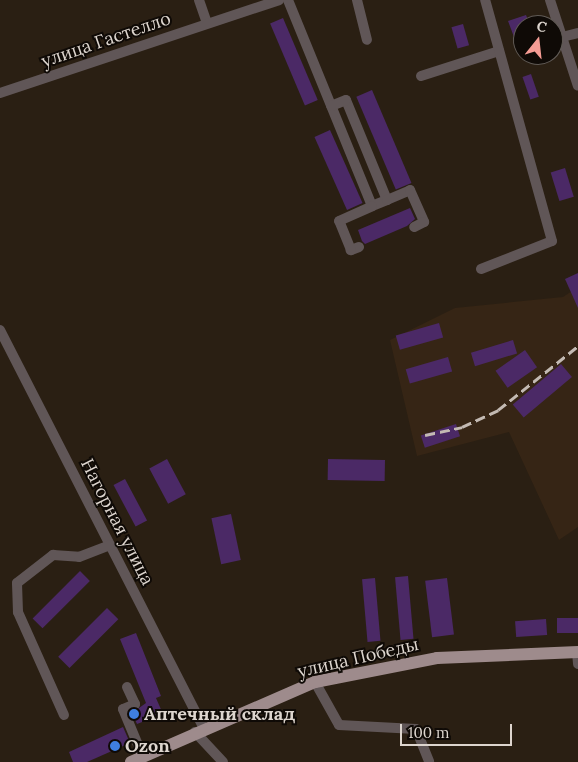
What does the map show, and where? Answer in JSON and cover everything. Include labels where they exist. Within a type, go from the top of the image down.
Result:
[{"type":"main road","name":"улица Победы","points":[[137,760],[315,682],[436,658],[578,656]]},
{"type":"street","points":[[199,0],[207,23]]},
{"type":"street","name":"улица Гастелло","points":[[0,93],[279,0]]},
{"type":"street","points":[[288,0],[372,206]]},
{"type":"street","points":[[356,0],[367,40]]},
{"type":"street","points":[[481,269],[552,240],[485,0]]},
{"type":"street","points":[[550,0],[555,15]]},
{"type":"street","points":[[563,37],[578,32]]},
{"type":"street","points":[[563,40],[578,86]]},
{"type":"street","points":[[421,76],[499,51]]},
{"type":"street","points":[[331,106],[346,100],[387,200]]},
{"type":"street","points":[[359,247],[352,250],[339,221],[410,190],[424,222],[414,227]]},
{"type":"street","name":"Нагорная улица","points":[[0,330],[110,545],[200,731],[223,762]]},
{"type":"street","points":[[64,714],[18,612],[17,583],[53,555],[79,557],[110,545]]},
{"type":"street","points":[[315,682],[340,725],[416,729],[429,762]]},
{"type":"street","points":[[127,686],[135,704],[123,709],[137,760]]},
{"type":"shaded area","points":[[578,287],[578,527],[559,540],[509,432],[417,456],[390,340],[455,308],[563,297]]},
{"type":"building","points":[[283,18],[318,100],[305,105],[270,23]]},
{"type":"building","points":[[513,19],[513,34],[508,21]]},
{"type":"building","points":[[463,24],[469,45],[458,48],[451,27]]},
{"type":"building","points":[[531,74],[539,97],[530,100],[522,77]]},
{"type":"building","points":[[372,90],[411,183],[396,190],[356,97]]},
{"type":"building","points":[[330,130],[363,203],[347,210],[314,137]]},
{"type":"building","points":[[565,168],[574,197],[559,201],[551,172]]},
{"type":"building","points":[[410,208],[415,219],[407,226],[365,244],[362,241],[358,230]]},
{"type":"building","points":[[578,273],[578,308],[565,279]]},
{"type":"building","points":[[439,323],[443,337],[400,350],[396,335]]},
{"type":"building","points":[[513,340],[517,353],[475,366],[471,353]]},
{"type":"building","points":[[525,350],[537,367],[508,388],[496,371]]},
{"type":"building","points":[[448,357],[452,371],[410,384],[406,369]]},
{"type":"building","points":[[561,364],[572,377],[524,418],[513,404]]},
{"type":"building","points":[[456,424],[460,436],[425,448],[421,435]]},
{"type":"building","points":[[167,459],[186,494],[168,504],[149,468]]},
{"type":"building","points":[[328,459],[385,460],[385,481],[328,480]]},
{"type":"building","points":[[125,479],[147,520],[136,527],[114,485]]},
{"type":"building","points":[[231,514],[241,560],[221,564],[211,518]]},
{"type":"building","points":[[80,571],[90,581],[43,628],[33,618]]},
{"type":"building","points":[[408,576],[413,639],[401,640],[395,577]]},
{"type":"building","points":[[375,578],[380,641],[368,642],[362,579]]},
{"type":"building","points":[[447,578],[454,635],[432,637],[425,581]]},
{"type":"building","points":[[107,608],[118,619],[70,668],[58,657]]},
{"type":"building","points":[[557,618],[578,618],[578,633],[557,633]]},
{"type":"building","points":[[546,619],[547,635],[516,637],[515,621]]},
{"type":"building","points":[[136,633],[161,696],[156,698],[163,714],[137,724],[132,713],[146,703],[120,639]]},
{"type":"building","points":[[123,727],[130,743],[87,762],[73,762],[69,752]]},
{"type":"railway","points":[[425,435],[462,427],[498,410],[578,346]]},
{"type":"place","name":"Аптечный склад","points":[[134,714]]},
{"type":"place","name":"Ozon","points":[[115,746]]}]
